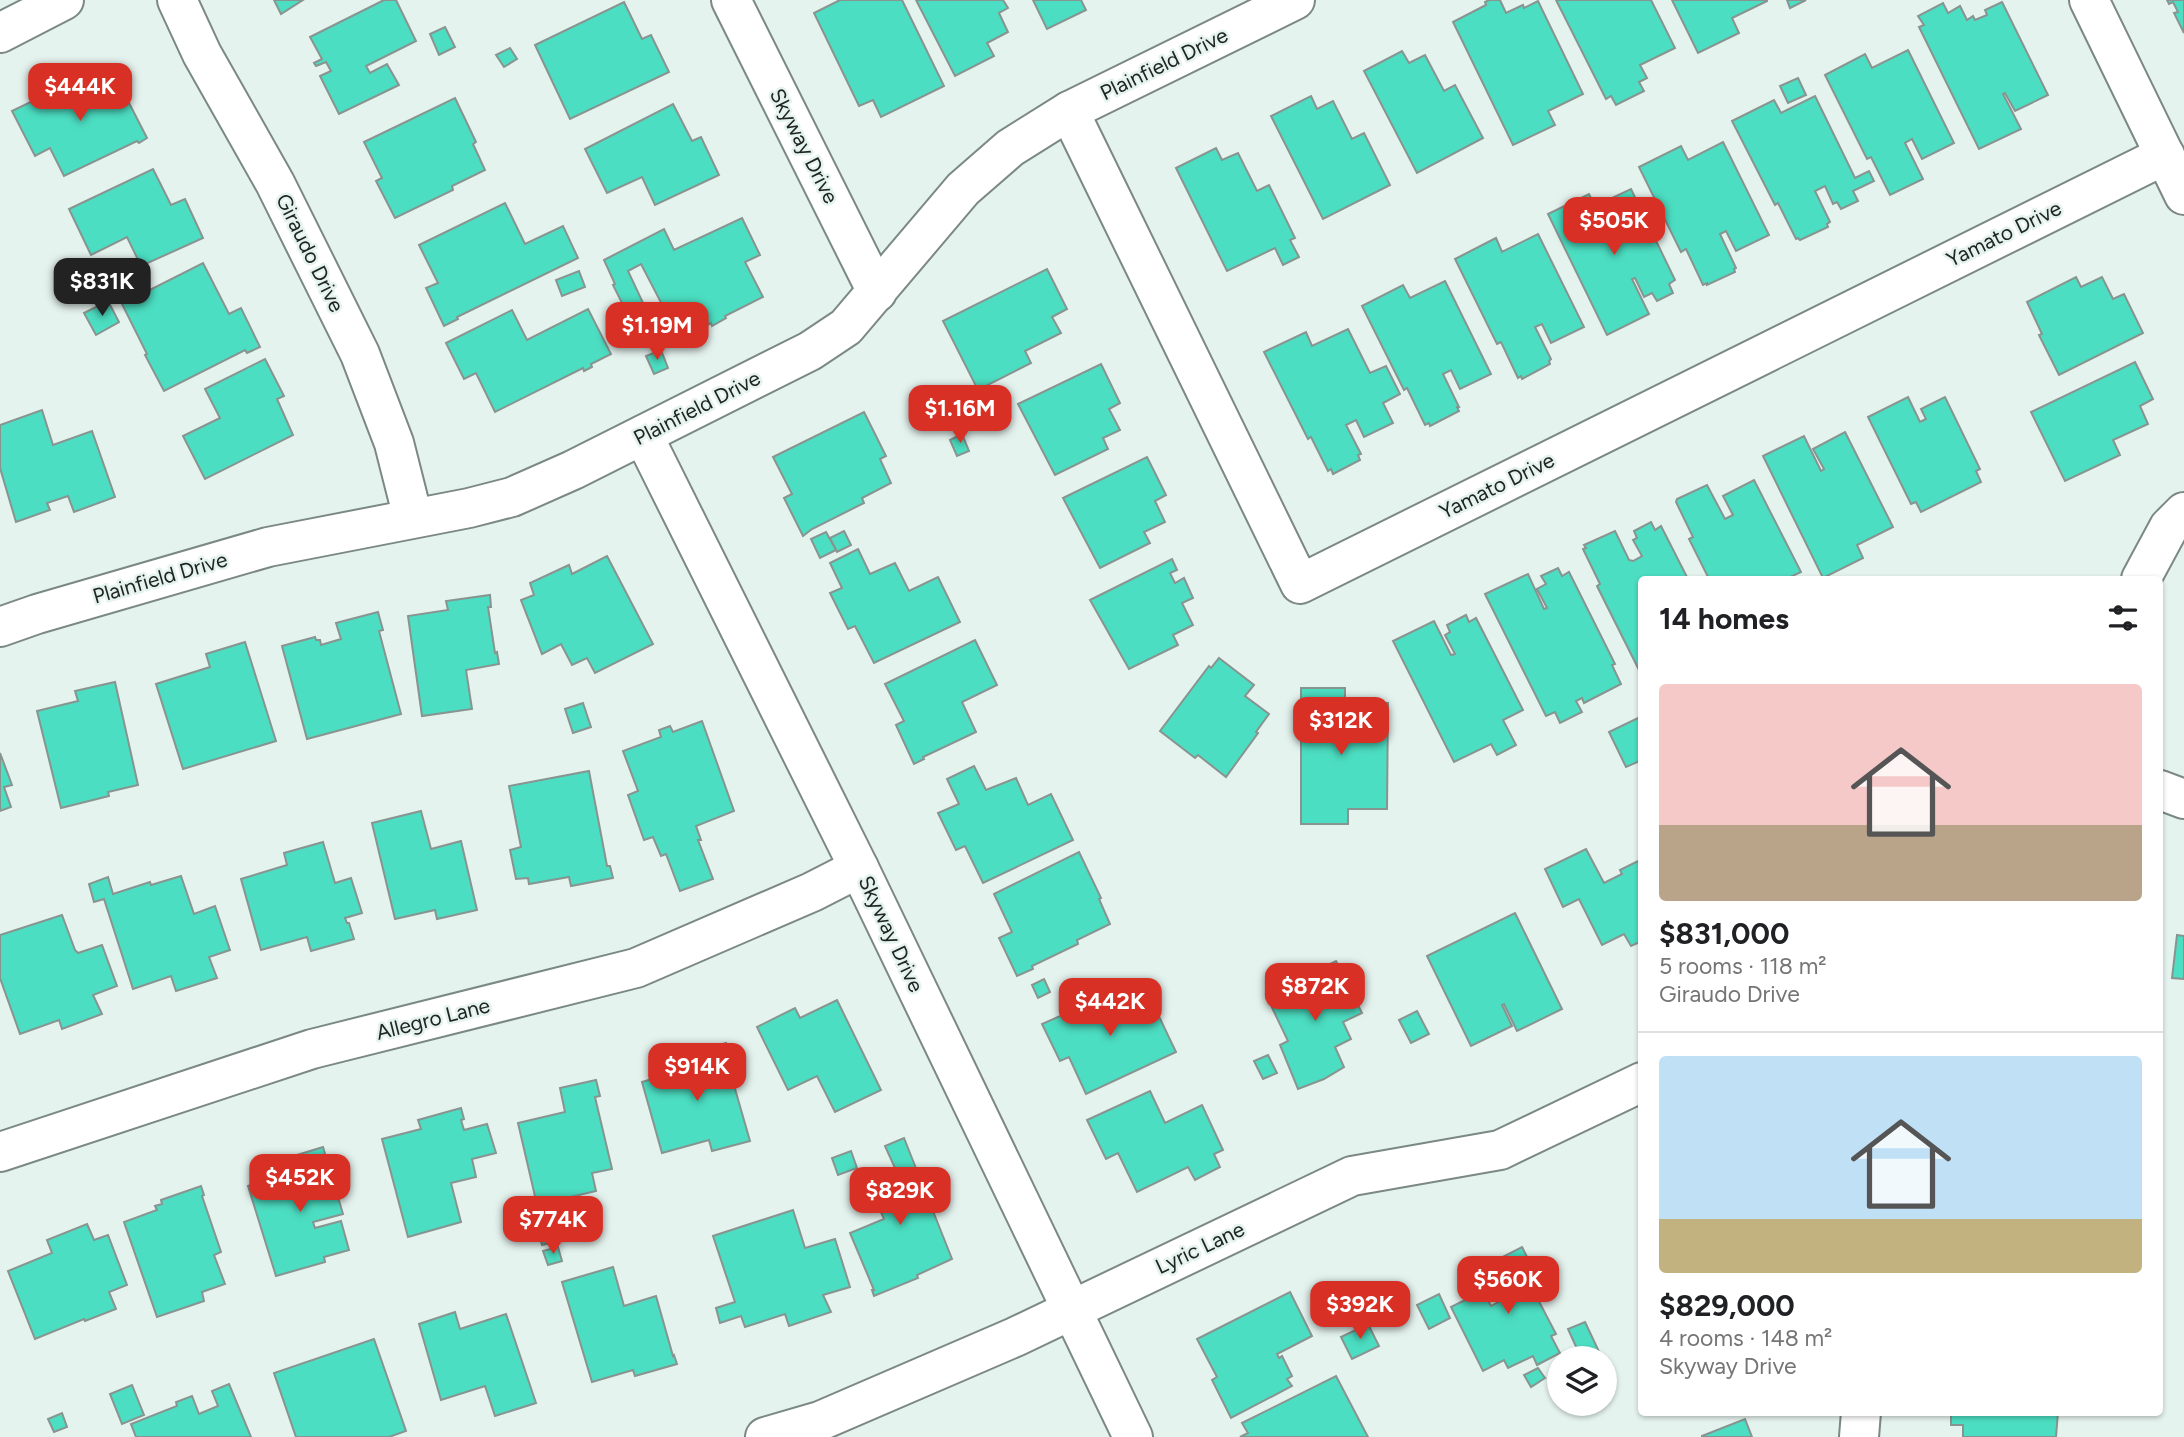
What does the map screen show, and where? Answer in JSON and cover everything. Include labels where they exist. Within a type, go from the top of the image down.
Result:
[{"type":"street","points":[[0,33],[64,0]]},
{"type":"street","name":"Giraudo Drive","points":[[177,0],[202,54],[275,183],[360,354],[394,443],[413,518]]},
{"type":"street","name":"Skyway Drive","points":[[731,0],[877,292]]},
{"type":"street","name":"Plainfield Drive","points":[[0,627],[268,547],[469,508],[512,497],[573,470],[810,351],[846,327],[963,189],[1010,148],[1069,111],[1295,0]]},
{"type":"street","points":[[2089,0],[2184,195]]},
{"type":"street","name":"Yamato Drive","points":[[1069,111],[1300,584],[2165,155]]},
{"type":"street","name":"Skyway Drive","points":[[643,435],[859,868],[1133,1437]]},
{"type":"street","points":[[2143,576],[2169,527],[2184,512]]},
{"type":"street","points":[[2163,791],[2184,799]]},
{"type":"street","name":"Allegro Lane","points":[[0,1152],[312,1049],[636,968],[812,892],[859,868]]},
{"type":"street","name":"Lyric Lane","points":[[765,1437],[820,1421],[1070,1310],[1352,1176],[1500,1150],[1638,1084]]},
{"type":"street","points":[[1859,1437],[1861,1416]]},
{"type":"building","points":[[274,0],[303,0],[281,14]]},
{"type":"building","points":[[384,0],[396,0],[416,41],[366,66],[370,73],[387,64],[399,85],[339,114],[320,76],[331,71],[326,62],[316,66],[314,63],[322,59],[310,37]]},
{"type":"building","points":[[840,0],[902,0],[944,86],[881,117],[873,100],[859,106],[814,13]]},
{"type":"building","points":[[916,0],[1003,0],[1008,8],[999,13],[1008,32],[987,43],[994,56],[955,76]]},
{"type":"building","points":[[1033,0],[1081,0],[1086,10],[1047,29]]},
{"type":"building","points":[[1500,0],[1506,13],[1538,1],[1583,94],[1548,111],[1555,125],[1513,145],[1453,22],[1486,5],[1485,2]]},
{"type":"building","points":[[1556,0],[1651,0],[1675,48],[1640,65],[1647,78],[1639,82],[1644,91],[1616,105],[1611,96],[1606,99]]},
{"type":"building","points":[[1672,0],[1767,1],[1732,18],[1739,33],[1698,53]]},
{"type":"building","points":[[1787,0],[1806,0],[1790,8]]},
{"type":"building","points":[[2167,0],[2184,0],[2184,33],[2174,13],[2178,12],[2173,2],[2169,4]]},
{"type":"building","points":[[624,2],[642,39],[651,35],[669,72],[570,119],[535,45]]},
{"type":"building","points":[[2002,2],[2048,95],[2015,111],[2005,93],[2003,94],[2021,129],[1979,149],[1919,27],[1924,25],[1918,16],[1943,3],[1948,13],[1960,6],[1967,20],[1973,16],[1975,20],[1987,15],[1985,10]]},
{"type":"building","points":[[445,27],[455,47],[439,55],[430,34]]},
{"type":"building","points":[[510,48],[517,59],[504,67],[496,55]]},
{"type":"building","points":[[1908,50],[1954,143],[1922,159],[1912,139],[1905,143],[1923,179],[1890,195],[1871,157],[1867,159],[1825,75],[1865,54],[1872,68]]},
{"type":"building","points":[[1402,51],[1409,63],[1425,55],[1444,91],[1455,85],[1483,138],[1417,173],[1364,71]]},
{"type":"building","points":[[103,67],[121,105],[128,101],[147,138],[64,176],[50,148],[35,156],[12,111]]},
{"type":"building","points":[[1798,78],[1806,95],[1788,103],[1780,86]]},
{"type":"building","points":[[1311,96],[1317,109],[1333,101],[1352,139],[1364,133],[1390,185],[1323,219],[1271,116]]},
{"type":"building","points":[[1815,96],[1855,178],[1869,171],[1874,181],[1853,191],[1858,201],[1841,209],[1837,202],[1833,204],[1825,186],[1815,191],[1830,222],[1828,227],[1800,240],[1796,239],[1778,203],[1775,205],[1732,121],[1774,100],[1781,113]]},
{"type":"building","points":[[455,98],[476,142],[473,144],[485,170],[452,186],[453,190],[395,218],[376,181],[382,178],[364,142]]},
{"type":"building","points":[[673,104],[692,141],[701,137],[719,175],[655,205],[642,177],[607,193],[585,149]]},
{"type":"building","points":[[1723,142],[1769,235],[1736,251],[1726,231],[1720,234],[1736,268],[1735,272],[1703,285],[1686,249],[1681,252],[1639,167],[1681,146],[1688,160]]},
{"type":"building","points":[[1216,148],[1222,160],[1238,153],[1257,191],[1269,185],[1295,238],[1290,240],[1299,257],[1283,265],[1275,248],[1227,271],[1176,168]]},
{"type":"building","points":[[153,169],[171,205],[185,199],[203,238],[141,266],[127,237],[91,255],[69,209]]},
{"type":"building","points":[[1631,189],[1675,280],[1669,284],[1673,293],[1657,301],[1652,293],[1644,297],[1635,278],[1632,279],[1649,314],[1607,335],[1548,214],[1589,194],[1595,206]]},
{"type":"building","points":[[505,203],[525,244],[563,226],[578,258],[457,317],[458,319],[444,326],[426,288],[438,283],[419,245]]},
{"type":"building","points":[[742,218],[760,255],[745,262],[763,297],[725,316],[726,318],[712,326],[711,323],[698,330],[699,332],[685,340],[683,337],[680,339],[641,264],[628,271],[644,305],[627,313],[604,260],[664,229],[674,250]]},
{"type":"building","points":[[1538,234],[1584,327],[1551,343],[1542,324],[1535,327],[1551,359],[1550,364],[1522,379],[1521,376],[1518,378],[1501,342],[1497,344],[1455,259],[1496,238],[1502,252]]},
{"type":"building","points":[[203,263],[229,314],[241,308],[260,347],[247,353],[245,350],[164,391],[122,304]]},
{"type":"building","points":[[1047,269],[1067,309],[1052,317],[1061,333],[1025,351],[1031,363],[978,390],[943,321]]},
{"type":"building","points":[[579,271],[585,287],[562,296],[556,280]]},
{"type":"building","points":[[2076,277],[2081,287],[2102,277],[2113,299],[2124,294],[2143,333],[2059,375],[2039,335],[2042,334],[2027,302]]},
{"type":"building","points":[[1445,281],[1491,374],[1460,389],[1451,370],[1443,374],[1459,411],[1430,426],[1429,423],[1425,425],[1407,388],[1404,390],[1362,306],[1403,285],[1410,298]]},
{"type":"building","points":[[108,301],[119,322],[96,335],[84,313]]},
{"type":"building","points":[[588,309],[611,354],[591,364],[592,367],[584,371],[583,368],[495,412],[476,373],[464,379],[446,343],[512,310],[527,340]]},
{"type":"building","points":[[1348,329],[1370,373],[1386,366],[1400,394],[1383,403],[1393,423],[1364,437],[1356,420],[1346,425],[1361,454],[1358,455],[1360,460],[1333,474],[1331,469],[1328,471],[1311,437],[1308,439],[1264,352],[1306,332],[1312,346]]},
{"type":"building","points":[[661,350],[668,368],[654,374],[646,356]]},
{"type":"building","points":[[265,359],[284,396],[277,399],[293,435],[205,479],[183,436],[220,418],[205,389]]},
{"type":"building","points":[[2135,362],[2153,399],[2140,406],[2148,424],[2113,440],[2120,455],[2065,481],[2031,412]]},
{"type":"building","points":[[1101,364],[1120,403],[1109,409],[1120,430],[1103,438],[1108,449],[1055,475],[1018,404]]},
{"type":"building","points":[[1908,397],[1920,422],[1926,419],[1921,409],[1945,397],[1980,469],[1976,471],[1981,482],[1921,512],[1916,502],[1911,504],[1868,417]]},
{"type":"building","points":[[42,410],[53,445],[92,431],[115,497],[74,512],[68,496],[47,503],[50,510],[16,522],[0,468],[0,425]]},
{"type":"building","points":[[864,412],[886,456],[880,459],[891,483],[862,498],[864,503],[803,536],[784,498],[792,494],[773,457]]},
{"type":"building","points":[[1845,432],[1893,527],[1857,545],[1863,558],[1827,576],[1822,576],[1763,456],[1804,436],[1821,471],[1824,469],[1813,449]]},
{"type":"building","points":[[962,434],[969,451],[957,456],[950,440]]},
{"type":"building","points":[[1147,457],[1166,495],[1155,501],[1165,522],[1144,532],[1150,543],[1100,568],[1063,498]]},
{"type":"building","points":[[1754,480],[1801,572],[1792,576],[1708,576],[1689,539],[1693,537],[1676,502],[1677,499],[1707,485],[1725,519],[1733,515],[1723,496]]},
{"type":"building","points":[[1651,522],[1655,530],[1661,526],[1686,576],[1638,576],[1638,668],[1597,586],[1600,584],[1583,549],[1586,548],[1584,545],[1615,531],[1629,560],[1633,561],[1642,556],[1633,540],[1637,538],[1634,531]]},
{"type":"building","points":[[844,531],[851,545],[837,552],[830,538]]},
{"type":"building","points":[[826,532],[836,550],[820,558],[811,539]]},
{"type":"building","points":[[858,549],[870,574],[895,563],[909,591],[938,577],[960,622],[874,663],[855,626],[848,629],[830,593],[842,588],[830,563]]},
{"type":"building","points":[[607,556],[653,644],[595,673],[587,658],[572,665],[561,644],[542,654],[521,600],[534,595],[530,583],[569,565],[572,574]]},
{"type":"building","points":[[1172,559],[1177,570],[1170,573],[1175,583],[1184,578],[1193,598],[1182,603],[1193,625],[1173,635],[1178,645],[1129,669],[1090,600]]},
{"type":"building","points":[[1558,568],[1562,576],[1569,572],[1615,664],[1612,665],[1621,684],[1584,703],[1582,698],[1576,701],[1582,712],[1560,723],[1555,712],[1546,716],[1485,594],[1528,574],[1544,609],[1547,608],[1537,589],[1546,584],[1541,576]]},
{"type":"building","points":[[490,595],[491,607],[488,607],[499,664],[466,670],[472,709],[422,716],[408,616],[448,610],[446,601]]},
{"type":"building","points":[[378,612],[383,630],[379,631],[401,714],[307,739],[282,646],[315,637],[320,640],[321,645],[341,639],[336,623]]},
{"type":"building","points":[[1466,615],[1469,622],[1476,618],[1523,710],[1503,720],[1516,745],[1497,755],[1491,744],[1454,762],[1393,641],[1434,621],[1451,655],[1455,654],[1445,635],[1450,632],[1447,625]]},
{"type":"building","points":[[975,640],[997,685],[962,702],[976,732],[914,764],[896,725],[904,721],[885,684]]},
{"type":"building","points":[[245,642],[276,741],[183,769],[156,684],[210,667],[206,654]]},
{"type":"building","points":[[1219,658],[1254,685],[1245,696],[1269,714],[1226,777],[1198,755],[1195,758],[1160,731],[1209,666],[1211,668]]},
{"type":"building","points":[[115,682],[138,785],[108,792],[109,796],[61,808],[37,711],[78,701],[75,691]]},
{"type":"building","points":[[1301,688],[1345,688],[1345,727],[1353,726],[1353,703],[1388,703],[1387,809],[1348,809],[1348,824],[1301,824]]},
{"type":"building","points":[[583,703],[591,727],[573,733],[565,709]]},
{"type":"building","points":[[1638,718],[1638,762],[1626,767],[1609,732]]},
{"type":"building","points":[[702,721],[734,811],[696,826],[701,840],[698,840],[713,879],[680,891],[666,854],[661,856],[653,837],[644,840],[628,795],[638,791],[623,751],[661,737],[659,730],[670,726],[673,732]]},
{"type":"building","points":[[0,753],[12,785],[4,787],[11,807],[0,811]]},
{"type":"building","points":[[974,766],[986,790],[1016,778],[1028,805],[1051,794],[1073,840],[983,883],[965,846],[956,850],[938,813],[959,804],[947,779]]},
{"type":"building","points":[[589,771],[607,866],[610,866],[613,878],[571,886],[569,877],[529,884],[528,878],[516,879],[510,850],[521,847],[509,786]]},
{"type":"building","points":[[421,811],[431,849],[461,841],[477,910],[437,919],[435,910],[395,919],[372,823]]},
{"type":"building","points":[[323,842],[335,883],[351,878],[362,913],[345,918],[354,939],[311,951],[307,937],[261,950],[241,879],[287,865],[284,853]]},
{"type":"building","points":[[1586,849],[1604,883],[1622,874],[1620,870],[1638,861],[1638,943],[1631,946],[1624,934],[1602,945],[1579,899],[1563,907],[1545,869]]},
{"type":"building","points":[[1079,852],[1110,924],[1077,940],[1078,944],[1017,976],[999,938],[1012,932],[994,894]]},
{"type":"building","points":[[181,876],[194,914],[215,906],[230,950],[209,957],[217,978],[176,991],[171,976],[133,989],[104,899],[94,902],[89,884],[108,877],[113,894],[150,882],[151,885]]},
{"type":"building","points":[[1515,913],[1562,1009],[1517,1031],[1504,1004],[1502,1005],[1512,1026],[1471,1046],[1427,956]]},
{"type":"building","points":[[62,915],[78,953],[102,945],[117,986],[93,995],[102,1014],[62,1029],[59,1020],[20,1034],[0,978],[0,935]]},
{"type":"building","points":[[2177,935],[2184,936],[2184,979],[2172,978]]},
{"type":"building","points":[[1336,961],[1362,1013],[1343,1022],[1351,1039],[1335,1047],[1344,1067],[1324,1079],[1298,1089],[1280,1045],[1288,1041],[1266,995]]},
{"type":"building","points":[[1044,979],[1050,992],[1038,998],[1032,985]]},
{"type":"building","points":[[1133,984],[1145,1011],[1154,1006],[1176,1052],[1086,1094],[1069,1057],[1060,1061],[1042,1024]]},
{"type":"building","points":[[837,1000],[881,1090],[835,1112],[817,1076],[788,1090],[757,1027],[795,1008],[800,1018]]},
{"type":"building","points":[[1417,1011],[1429,1034],[1411,1043],[1399,1020]]},
{"type":"building","points":[[726,1043],[730,1060],[727,1061],[750,1141],[712,1151],[709,1140],[662,1153],[642,1082],[687,1069],[683,1055]]},
{"type":"building","points":[[1268,1055],[1277,1073],[1263,1079],[1254,1061]]},
{"type":"building","points":[[596,1080],[600,1096],[595,1097],[612,1169],[592,1173],[596,1191],[537,1205],[518,1123],[565,1112],[560,1088]]},
{"type":"building","points":[[1150,1091],[1165,1123],[1202,1105],[1223,1150],[1214,1154],[1220,1167],[1195,1180],[1188,1167],[1137,1192],[1118,1153],[1106,1159],[1087,1120]]},
{"type":"building","points":[[461,1108],[464,1130],[487,1124],[496,1153],[472,1159],[476,1177],[451,1183],[461,1222],[408,1237],[382,1139],[421,1129],[418,1120]]},
{"type":"building","points":[[904,1138],[952,1259],[917,1275],[918,1278],[874,1296],[874,1290],[850,1233],[884,1219],[867,1180],[895,1168],[885,1146]]},
{"type":"building","points":[[323,1147],[343,1214],[313,1222],[315,1228],[341,1221],[349,1250],[324,1257],[325,1262],[276,1276],[248,1186],[289,1174],[284,1159]]},
{"type":"building","points":[[851,1151],[857,1168],[838,1175],[832,1158]]},
{"type":"building","points":[[201,1186],[221,1252],[214,1255],[225,1284],[202,1292],[204,1301],[157,1317],[124,1222],[157,1210],[155,1206],[162,1204],[161,1200]]},
{"type":"building","points":[[793,1210],[805,1248],[835,1239],[850,1287],[823,1295],[831,1312],[789,1326],[785,1314],[745,1327],[741,1316],[720,1323],[716,1308],[735,1302],[713,1236]]},
{"type":"building","points":[[87,1224],[94,1240],[108,1235],[127,1285],[109,1292],[116,1309],[35,1339],[8,1271],[52,1253],[47,1240]]},
{"type":"building","points":[[557,1224],[562,1240],[542,1245],[538,1230]]},
{"type":"building","points":[[558,1247],[562,1261],[548,1265],[543,1251]]},
{"type":"building","points":[[1522,1247],[1542,1286],[1533,1290],[1556,1334],[1551,1336],[1556,1346],[1547,1346],[1547,1360],[1537,1365],[1533,1356],[1508,1368],[1504,1360],[1483,1371],[1451,1307],[1483,1291],[1491,1306],[1500,1301],[1483,1267]]},
{"type":"building","points":[[613,1267],[624,1306],[656,1296],[677,1364],[635,1376],[633,1370],[592,1382],[562,1282]]},
{"type":"building","points":[[1290,1292],[1312,1336],[1277,1354],[1279,1358],[1282,1356],[1292,1376],[1287,1379],[1292,1386],[1231,1418],[1212,1380],[1217,1377],[1197,1339]]},
{"type":"building","points":[[1439,1294],[1450,1318],[1429,1329],[1417,1305]]},
{"type":"building","points":[[455,1312],[460,1329],[506,1314],[536,1403],[495,1416],[485,1386],[441,1400],[419,1324]]},
{"type":"building","points":[[1585,1322],[1596,1346],[1576,1346],[1568,1329]]},
{"type":"building","points":[[1368,1324],[1379,1346],[1352,1359],[1341,1337]]},
{"type":"building","points":[[374,1339],[406,1431],[389,1437],[296,1437],[274,1373]]},
{"type":"building","points":[[1538,1368],[1545,1378],[1531,1387],[1524,1375]]},
{"type":"building","points":[[1336,1376],[1368,1437],[1240,1437],[1248,1433],[1242,1423]]},
{"type":"building","points":[[229,1384],[251,1437],[136,1437],[131,1424],[177,1406],[176,1402],[192,1396],[199,1414],[218,1406],[212,1391]]},
{"type":"building","points":[[132,1385],[144,1415],[122,1424],[110,1394]]},
{"type":"building","points":[[62,1413],[67,1427],[54,1432],[48,1419]]},
{"type":"building","points":[[1951,1416],[2058,1416],[2056,1437],[1963,1437],[1963,1425],[1951,1425]]},
{"type":"building","points":[[1745,1419],[1752,1437],[1702,1437],[1702,1436]]}]
